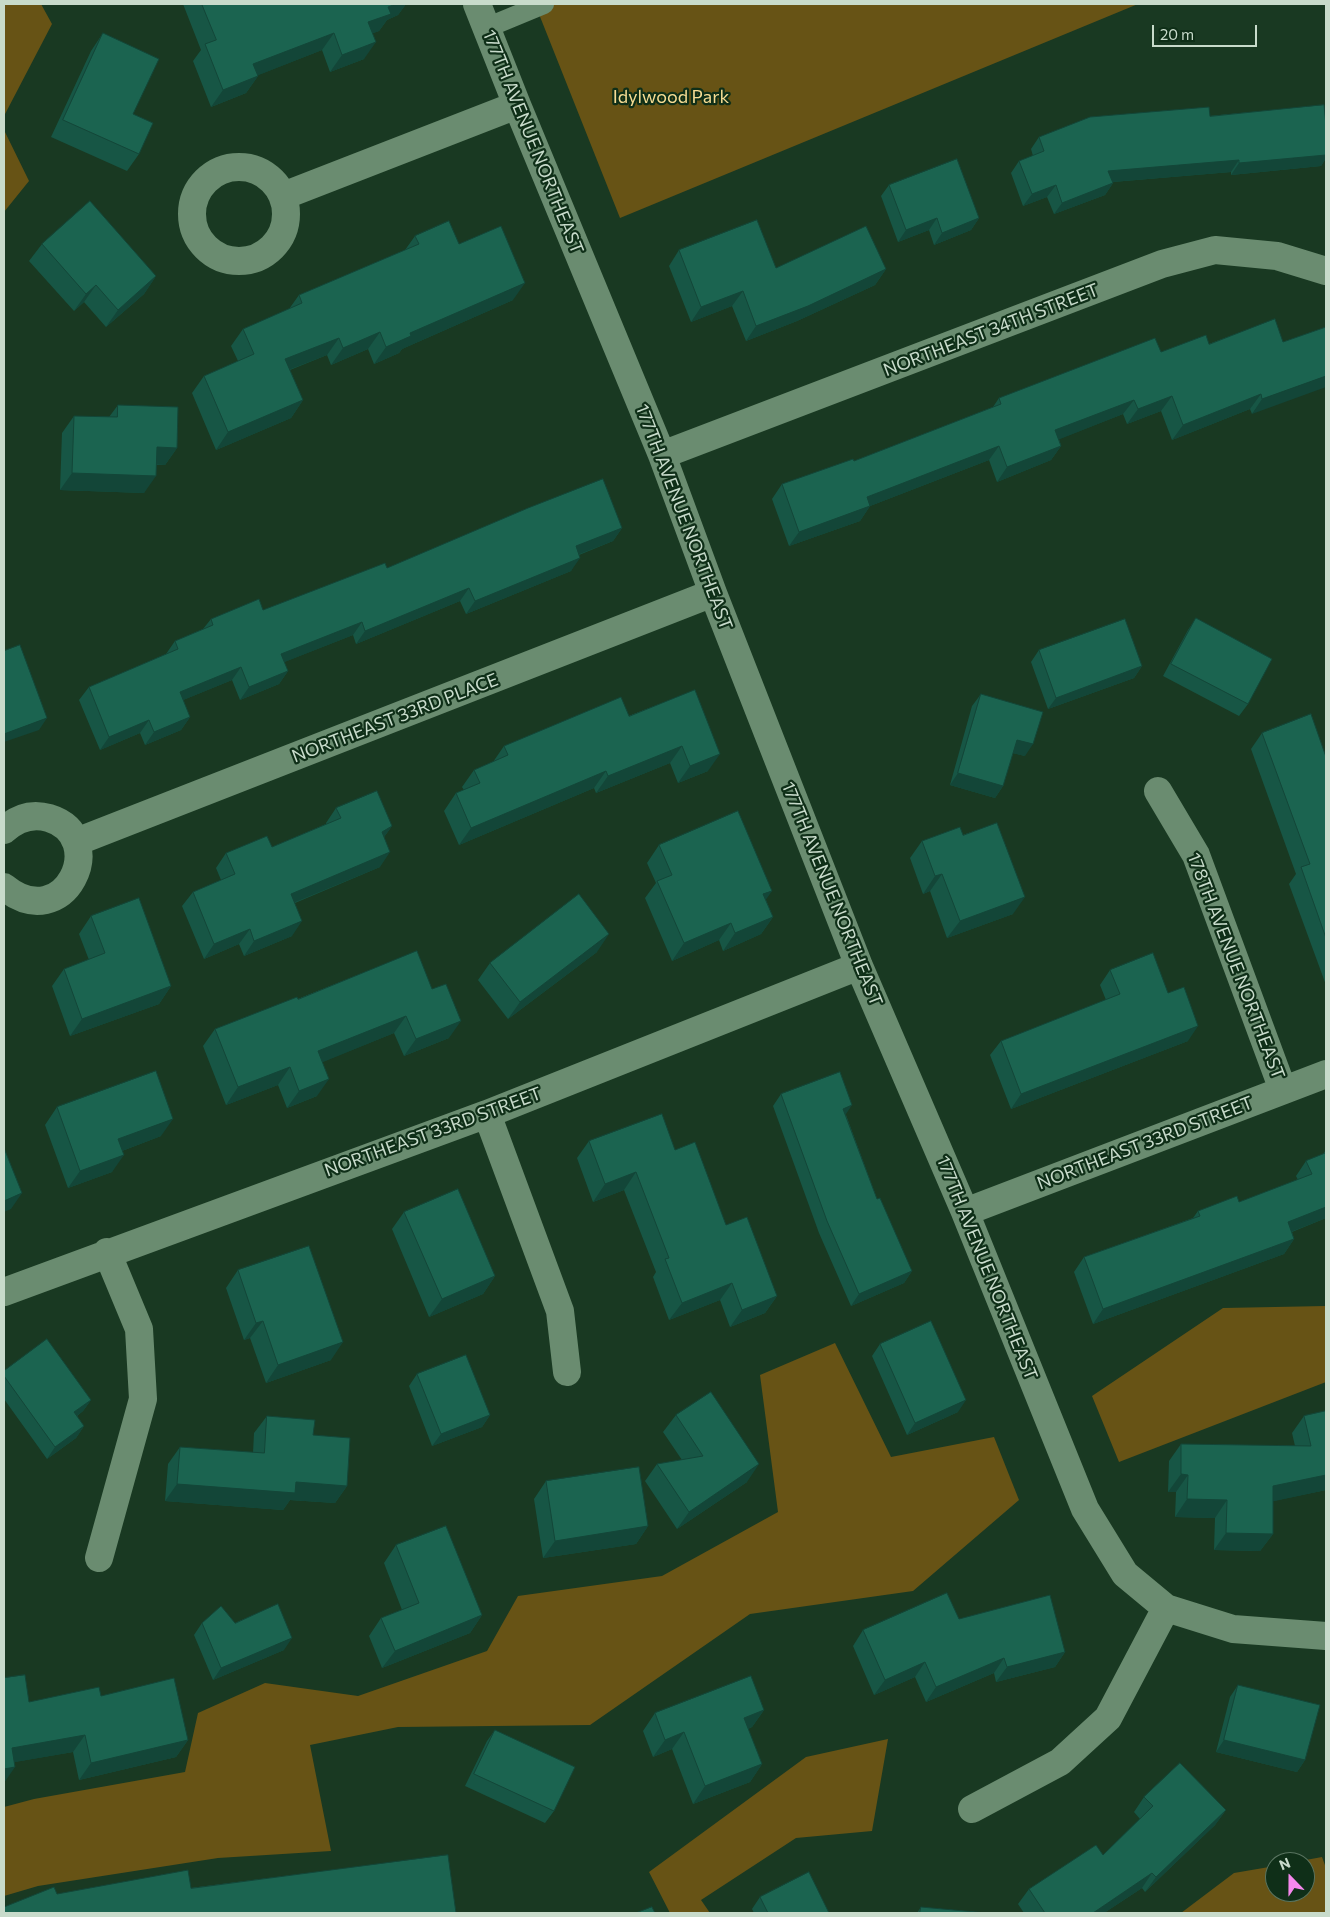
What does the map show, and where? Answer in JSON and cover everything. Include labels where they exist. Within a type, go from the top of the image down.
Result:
[{"type":"street","name":"177TH AVENUE NORTHEAST","points":[[482,16],[662,456],[713,593],[859,966],[965,1212],[1085,1509],[1125,1574],[1166,1608],[1233,1629],[1326,1636]]},
{"type":"street","points":[[283,196],[517,105]]},
{"type":"street","name":"NORTHEAST 34TH STREET","points":[[662,456],[1162,264],[1215,250],[1277,256],[1326,271]]},
{"type":"street","name":"NORTHEAST 33RD PLACE","points":[[76,842],[713,593]]},
{"type":"street","name":"178TH AVENUE NORTHEAST","points":[[1158,791],[1196,855],[1283,1090]]},
{"type":"street","points":[[4,830],[13,821],[27,816],[42,816],[56,820],[68,830],[76,842],[79,857],[76,872],[70,885],[58,895],[44,900],[29,901],[15,896],[4,887]]},
{"type":"street","name":"NORTHEAST 33RD STREET","points":[[4,1292],[107,1252],[487,1114],[859,966]]},
{"type":"street","name":"NORTHEAST 33RD STREET","points":[[965,1212],[1326,1074]]},
{"type":"street","points":[[487,1114],[560,1311],[567,1372]]},
{"type":"street","points":[[99,1558],[143,1399],[139,1328],[107,1252]]},
{"type":"street","points":[[972,1809],[1060,1762],[1108,1718],[1166,1608]]},
{"type":"lane","points":[[482,16],[544,4]]},
{"type":"green space","points":[[4,4],[41,4],[52,24],[4,116]]},
{"type":"green space","name":"Idylwood Park","points":[[535,4],[1138,4],[620,218]]},
{"type":"green space","points":[[4,130],[29,181],[4,212]]},
{"type":"green space","points":[[1326,1306],[1326,1382],[1119,1462],[1092,1396],[1223,1308]]},
{"type":"green space","points":[[835,1343],[891,1457],[994,1437],[1019,1500],[913,1591],[750,1614],[590,1725],[398,1727],[310,1745],[331,1851],[218,1858],[38,1886],[4,1896],[4,1807],[34,1799],[185,1772],[198,1713],[265,1683],[358,1696],[487,1651],[518,1596],[662,1576],[778,1512],[760,1375]]},
{"type":"green space","points":[[888,1739],[872,1831],[796,1838],[701,1900],[710,1913],[670,1913],[649,1872],[806,1757]]},
{"type":"green space","points":[[1322,1857],[1326,1868],[1326,1913],[1181,1913],[1234,1873],[1265,1868],[1265,1902],[1315,1902],[1315,1858]]},
{"type":"building","points":[[202,4],[396,4],[388,7],[391,14],[368,22],[376,42],[342,55],[334,33],[253,64],[258,76],[223,90],[205,44],[216,40]]},
{"type":"building","points":[[103,33],[159,59],[133,114],[153,123],[139,154],[63,120]]},
{"type":"building","points":[[1324,105],[1326,155],[1239,163],[1239,160],[1108,171],[1113,183],[1062,203],[1056,185],[1032,194],[1019,161],[1044,151],[1039,137],[1090,117],[1209,107],[1210,116]]},
{"type":"building","points":[[957,159],[979,218],[942,233],[937,218],[906,230],[889,185]]},
{"type":"building","points":[[90,201],[156,276],[118,310],[96,285],[86,294],[42,244]]},
{"type":"building","points":[[757,220],[776,268],[866,226],[886,269],[808,306],[756,326],[743,291],[701,307],[679,250]]},
{"type":"building","points":[[449,221],[459,244],[501,226],[525,283],[410,333],[411,336],[386,347],[380,332],[343,348],[339,338],[285,359],[303,400],[228,432],[204,376],[254,354],[243,329],[302,303],[299,295],[419,244],[415,236]]},
{"type":"building","points":[[1275,319],[1283,342],[1326,327],[1326,376],[1262,399],[1261,394],[1183,425],[1172,396],[1138,409],[1134,400],[1055,430],[1061,446],[1007,467],[999,446],[867,497],[870,506],[799,532],[782,484],[853,459],[854,461],[1001,404],[999,398],[1155,338],[1161,352],[1206,335],[1209,344]]},
{"type":"building","points":[[118,405],[178,407],[177,448],[157,447],[156,476],[72,473],[74,416],[117,417]]},
{"type":"building","points":[[603,479],[622,528],[576,546],[580,558],[475,601],[469,588],[365,631],[362,622],[281,654],[288,671],[249,687],[241,667],[180,692],[190,717],[154,732],[149,720],[109,737],[89,687],[178,649],[175,641],[213,625],[211,619],[259,599],[263,610],[385,563],[387,568],[528,508]]},
{"type":"building","points":[[1196,618],[1272,659],[1248,704],[1171,664]]},
{"type":"building","points":[[1125,619],[1142,666],[1056,698],[1039,650]]},
{"type":"building","points":[[20,645],[47,718],[4,734],[4,651]]},
{"type":"building","points":[[695,690],[720,754],[690,766],[682,746],[608,776],[606,771],[471,828],[456,793],[480,783],[474,770],[508,755],[504,746],[621,697],[629,716]]},
{"type":"building","points":[[981,694],[1043,712],[1033,744],[1017,740],[1003,786],[958,773]]},
{"type":"building","points":[[1311,714],[1326,757],[1326,938],[1301,867],[1310,864],[1262,733]]},
{"type":"building","points":[[377,791],[392,826],[382,832],[390,852],[291,894],[302,921],[254,941],[250,929],[214,944],[193,892],[235,874],[226,853],[267,836],[272,847],[341,818],[336,808]]},
{"type":"building","points":[[738,811],[772,891],[763,894],[773,917],[735,933],[731,923],[684,943],[657,881],[672,875],[659,845]]},
{"type":"building","points":[[997,823],[1025,897],[960,921],[942,874],[935,876],[922,841],[960,827],[963,835]]},
{"type":"building","points":[[579,894],[609,934],[520,1002],[490,963]]},
{"type":"building","points":[[139,898],[171,986],[82,1019],[64,969],[105,953],[91,916]]},
{"type":"building","points":[[417,951],[432,989],[446,984],[461,1021],[416,1039],[406,1016],[318,1051],[329,1079],[299,1091],[290,1067],[238,1087],[215,1029],[297,997],[298,999]]},
{"type":"building","points":[[1153,953],[1168,993],[1184,987],[1198,1026],[1021,1094],[1001,1041],[1120,994],[1110,970]]},
{"type":"building","points":[[156,1071],[173,1119],[118,1139],[124,1155],[80,1171],[57,1107]]},
{"type":"building","points":[[840,1072],[852,1105],[843,1109],[877,1199],[880,1198],[912,1271],[859,1294],[827,1221],[781,1094]]},
{"type":"building","points":[[662,1114],[675,1150],[695,1142],[726,1225],[747,1217],[777,1296],[742,1310],[732,1283],[682,1303],[665,1259],[669,1258],[636,1172],[605,1184],[589,1141]]},
{"type":"building","points":[[4,1148],[22,1193],[4,1201]]},
{"type":"building","points":[[1326,1153],[1326,1207],[1288,1222],[1294,1239],[1103,1309],[1084,1257],[1200,1216],[1198,1211],[1237,1196],[1239,1202],[1312,1174],[1306,1161]]},
{"type":"building","points":[[458,1189],[495,1276],[442,1299],[404,1212]]},
{"type":"building","points":[[309,1246],[343,1342],[278,1365],[263,1321],[256,1323],[238,1270]]},
{"type":"building","points":[[931,1321],[966,1400],[915,1423],[880,1344]]},
{"type":"building","points":[[47,1339],[91,1400],[74,1412],[84,1426],[55,1447],[4,1376],[4,1371]]},
{"type":"building","points":[[466,1355],[490,1415],[441,1434],[417,1374]]},
{"type":"building","points":[[711,1392],[759,1464],[689,1512],[657,1464],[703,1456],[676,1415]]},
{"type":"building","points":[[1326,1411],[1326,1475],[1273,1486],[1273,1534],[1226,1533],[1227,1500],[1187,1499],[1188,1475],[1181,1474],[1181,1444],[1311,1446],[1304,1416]]},
{"type":"building","points":[[267,1416],[315,1420],[313,1435],[350,1438],[347,1486],[296,1482],[295,1493],[177,1484],[180,1447],[264,1453]]},
{"type":"building","points":[[639,1467],[648,1526],[555,1541],[546,1481]]},
{"type":"building","points":[[446,1526],[482,1615],[395,1651],[381,1618],[419,1603],[396,1545]]},
{"type":"building","points":[[947,1593],[959,1619],[1050,1595],[1065,1652],[1007,1667],[1004,1658],[936,1687],[925,1662],[885,1680],[863,1630]]},
{"type":"building","points":[[278,1604],[292,1638],[221,1668],[202,1623],[221,1606],[235,1623]]},
{"type":"building","points":[[25,1675],[29,1702],[99,1687],[101,1696],[174,1678],[188,1740],[91,1763],[85,1735],[12,1748],[15,1767],[4,1769],[4,1678]]},
{"type":"building","points":[[751,1676],[764,1710],[744,1718],[762,1764],[705,1786],[684,1732],[665,1740],[655,1713]]},
{"type":"building","points":[[1238,1685],[1320,1705],[1305,1760],[1224,1740]]},
{"type":"building","points":[[495,1730],[575,1767],[554,1811],[474,1774]]},
{"type":"building","points":[[1180,1763],[1226,1810],[1156,1877],[1152,1873],[1093,1913],[1045,1913],[1029,1889],[1096,1845],[1103,1855],[1153,1806],[1144,1797]]},
{"type":"building","points":[[448,1855],[456,1913],[4,1913],[4,1907],[54,1887],[57,1894],[188,1870],[191,1888]]},
{"type":"building","points":[[809,1872],[829,1913],[768,1913],[760,1897]]},
{"type":"building","points":[[652,1907],[655,1913],[636,1913]]},
{"type":"building","points":[[921,1907],[986,1913],[920,1913]]}]
